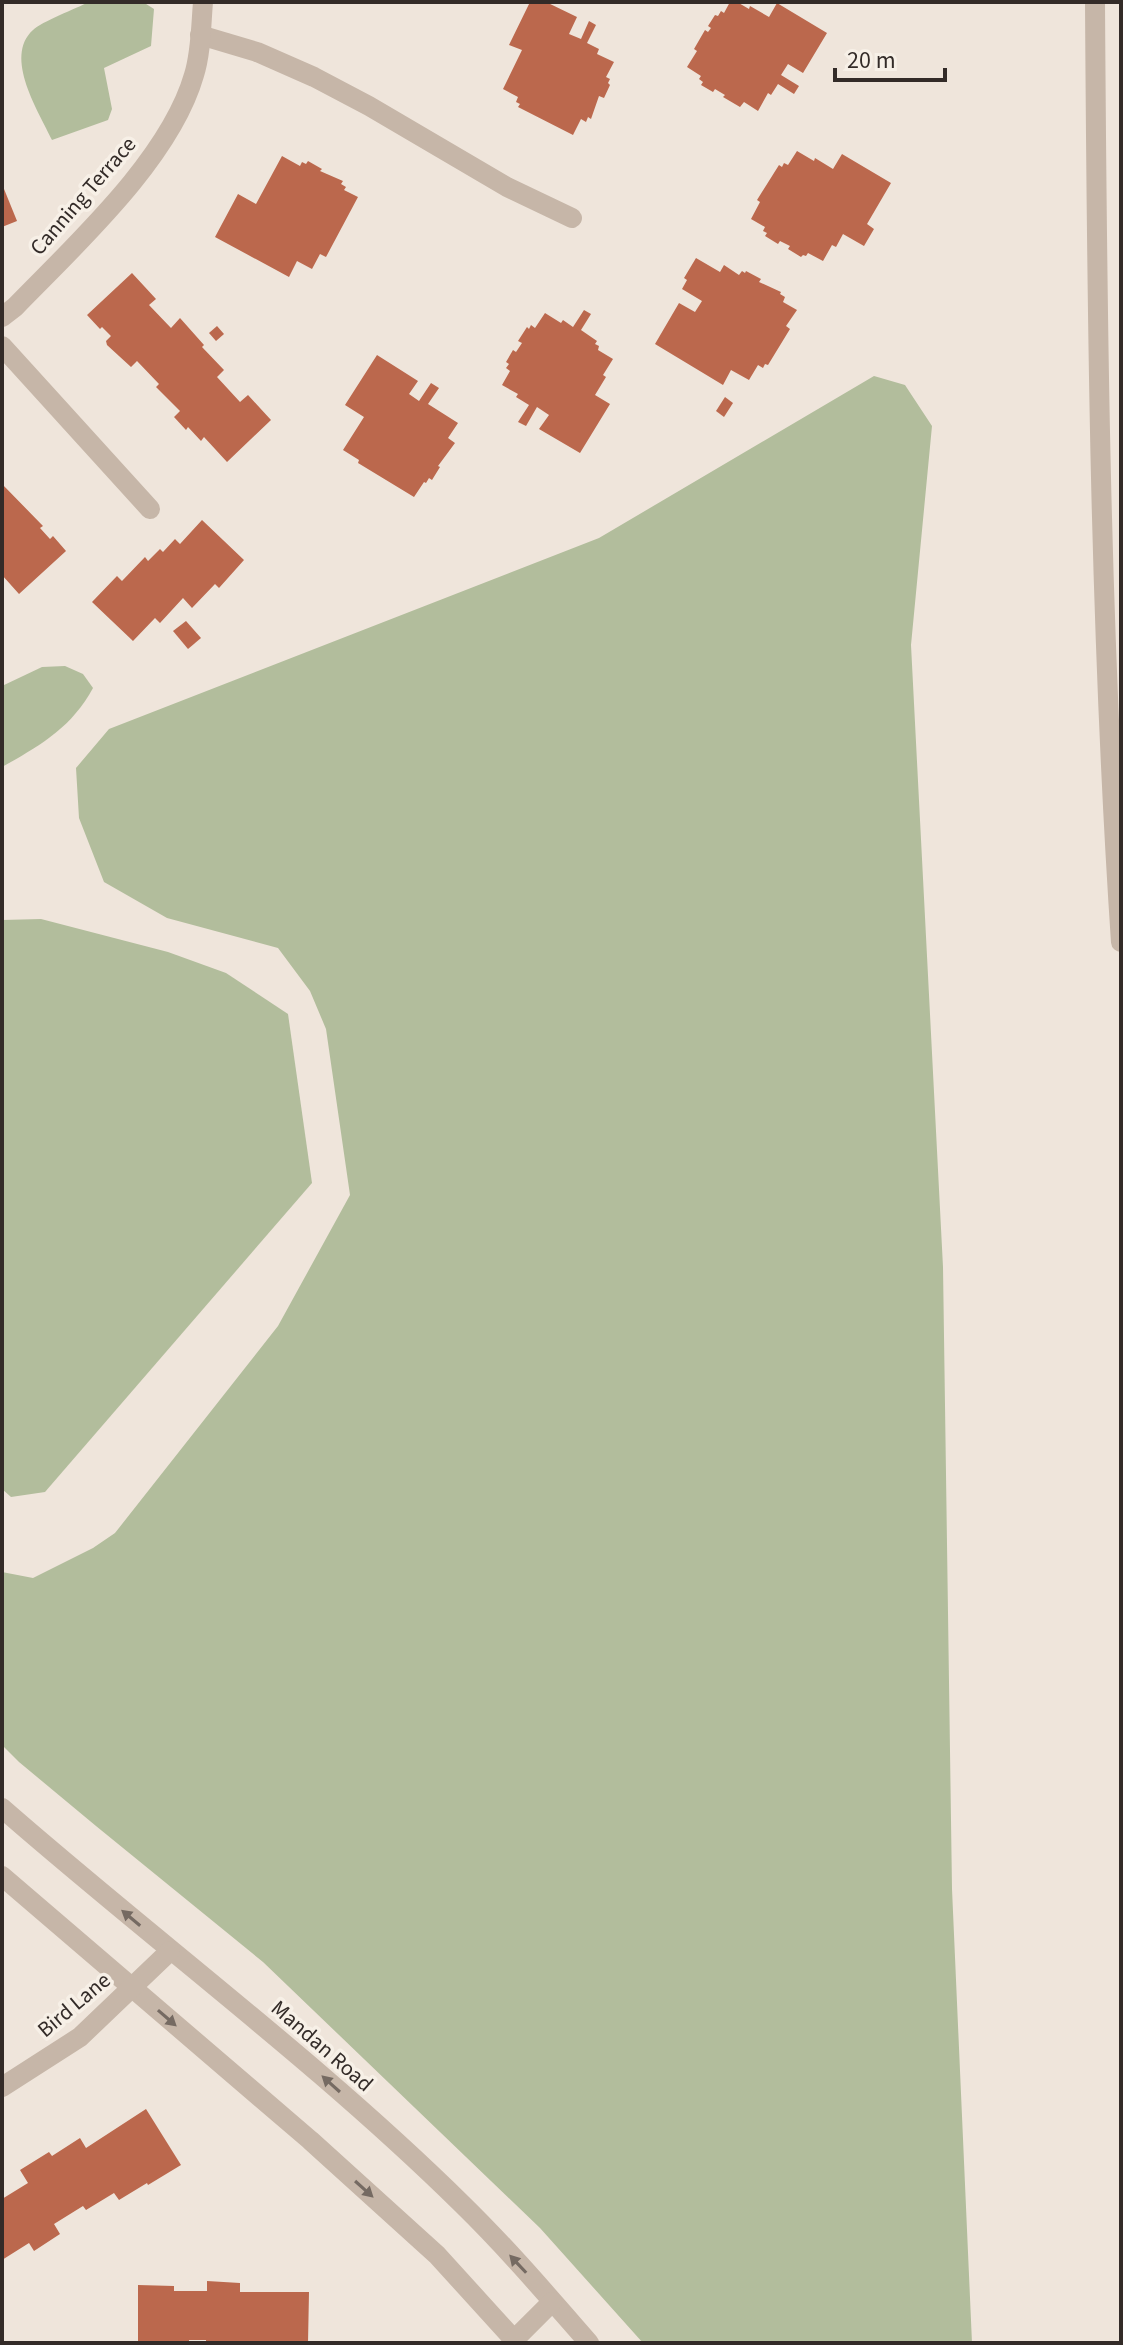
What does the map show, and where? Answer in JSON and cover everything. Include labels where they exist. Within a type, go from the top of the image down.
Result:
[{"type":"street","name":"Canning Terrace","points":[[2,317],[103,215],[145,165],[181,110],[195,74],[203,2]]},
{"type":"street","points":[[1095,2],[1099,469],[1121,942]]},
{"type":"street","points":[[200,35],[257,52],[314,77],[507,187],[572,218]]},
{"type":"street","points":[[2,346],[150,509]]},
{"type":"street","name":"Mandan Road","points":[[2,1808],[301,2057],[382,2130],[464,2205],[589,2343]]},
{"type":"street","points":[[2,1876],[310,2140],[437,2255],[514,2342],[552,2302]]},
{"type":"street","name":"Bird Lane","points":[[2,2087],[80,2037],[170,1951]]},
{"type":"green space","points":[[89,2],[143,2],[154,9],[151,46],[104,68],[112,109],[108,120],[52,140],[26,85],[21,55],[25,41],[33,30]]},
{"type":"green space","points":[[874,376],[905,385],[932,426],[911,645],[943,1267],[952,1889],[972,2343],[643,2343],[540,2228],[263,1962],[2,1745],[2,1572],[33,1578],[93,1548],[115,1533],[278,1326],[350,1195],[326,1029],[310,991],[278,948],[167,918],[104,882],[79,818],[76,768],[109,729],[599,538]]},
{"type":"green space","points":[[65,666],[83,674],[93,688],[65,725],[2,767],[2,686],[42,667]]},
{"type":"green space","points":[[41,919],[168,952],[226,973],[288,1014],[312,1183],[45,1492],[11,1497],[2,1489],[2,920]]},
{"type":"building","points":[[530,2],[546,2],[577,17],[569,34],[581,39],[589,21],[596,25],[587,43],[599,49],[597,54],[614,62],[606,77],[610,79],[610,85],[604,98],[599,96],[591,119],[588,117],[586,122],[581,119],[573,135],[518,107],[518,97],[503,89],[522,50],[509,45]]},
{"type":"building","points":[[730,2],[737,2],[749,9],[750,6],[769,17],[777,3],[827,33],[803,73],[788,64],[781,75],[799,86],[794,94],[778,84],[771,95],[768,93],[758,111],[744,102],[740,107],[715,89],[713,92],[701,85],[701,76],[687,67],[705,30],[708,32],[715,15],[718,16],[721,11],[724,13]]},
{"type":"building","points":[[797,151],[833,169],[842,154],[891,183],[867,224],[874,229],[864,246],[843,234],[823,261],[808,253],[801,257],[788,249],[790,246],[780,241],[778,244],[765,236],[765,227],[751,219],[760,202],[757,200],[779,165],[788,165]]},
{"type":"building","points":[[282,156],[300,166],[308,161],[322,169],[320,171],[343,181],[344,190],[358,197],[326,257],[320,254],[312,269],[297,261],[289,277],[215,237],[238,194],[256,204]]},
{"type":"building","points":[[2,184],[17,221],[2,227]]},
{"type":"building","points":[[696,258],[720,272],[724,265],[739,275],[746,271],[761,279],[759,282],[781,292],[785,297],[783,302],[797,310],[786,326],[790,329],[768,365],[765,364],[763,368],[758,365],[749,380],[731,370],[723,385],[655,344],[679,303],[695,312],[702,301],[682,289],[687,280],[684,278]]},
{"type":"building","points":[[132,273],[156,299],[149,305],[171,328],[180,318],[204,345],[202,347],[224,370],[217,377],[240,402],[248,395],[271,420],[227,462],[204,437],[201,441],[188,427],[186,430],[174,417],[180,411],[156,387],[159,384],[137,361],[131,367],[107,345],[106,341],[111,336],[87,315]]},
{"type":"building","points":[[584,310],[591,314],[581,330],[597,341],[598,350],[613,359],[595,395],[610,404],[580,453],[539,429],[549,415],[537,407],[526,426],[518,422],[529,405],[502,385],[510,371],[506,368],[509,364],[506,362],[522,343],[518,341],[527,327],[529,329],[531,325],[535,328],[545,313],[573,327]]},
{"type":"building","points":[[217,326],[224,334],[216,341],[209,333]]},
{"type":"building","points":[[377,355],[418,381],[409,394],[419,401],[431,383],[439,388],[428,404],[458,423],[448,438],[455,443],[432,480],[429,478],[424,482],[414,497],[358,463],[359,460],[343,450],[364,417],[345,405]]},
{"type":"building","points":[[725,397],[733,403],[724,417],[716,411]]},
{"type":"building","points":[[2,484],[43,526],[40,528],[50,539],[53,536],[66,551],[19,594],[2,575]]},
{"type":"building","points":[[202,520],[244,560],[219,588],[215,584],[192,608],[183,598],[160,623],[155,618],[133,641],[92,602],[117,576],[122,581],[145,557],[148,561],[160,549],[163,552],[175,539],[180,544]]},
{"type":"building","points":[[186,621],[201,638],[188,649],[173,631]]},
{"type":"building","points":[[146,2109],[181,2165],[119,2200],[114,2193],[86,2210],[83,2206],[54,2224],[60,2234],[34,2251],[29,2243],[2,2260],[2,2199],[28,2183],[20,2170],[49,2152],[52,2156],[80,2138],[86,2148]]},
{"type":"building","points":[[207,2281],[240,2283],[240,2292],[309,2292],[308,2343],[206,2343],[206,2340],[189,2340],[189,2343],[138,2343],[138,2285],[174,2286],[174,2291],[207,2291]]}]
